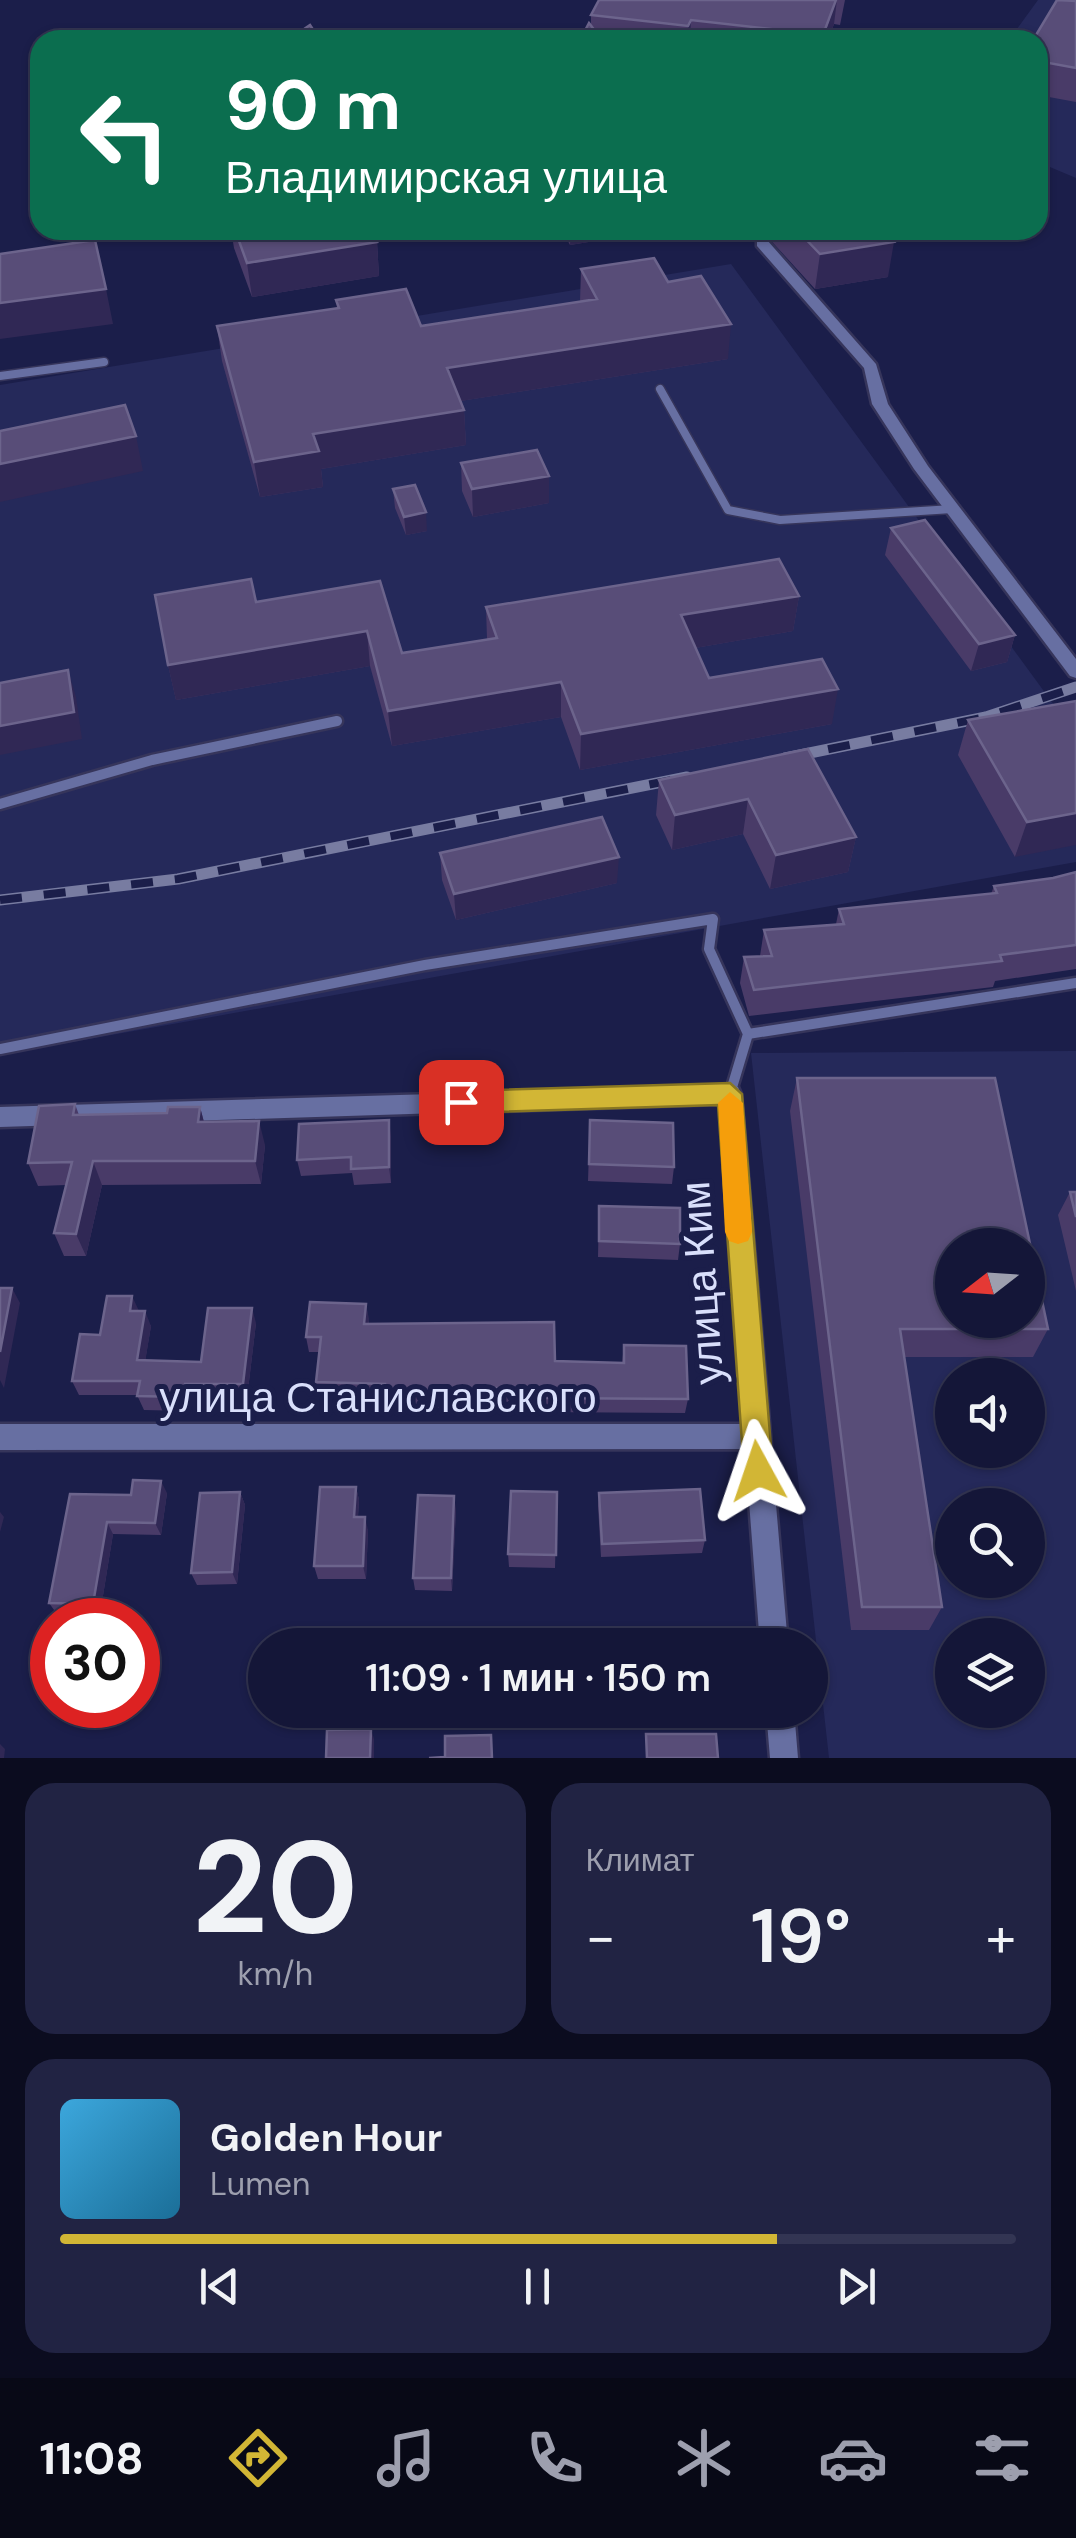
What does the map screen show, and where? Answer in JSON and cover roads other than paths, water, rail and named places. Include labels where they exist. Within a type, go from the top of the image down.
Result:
[{"type":"street","points":[[762,243],[872,367],[880,404],[952,509],[1076,672]]},
{"type":"street","points":[[0,1116],[730,1094]]},
{"type":"street","name":"улица Ким","points":[[730,1094],[772,1628]]},
{"type":"street","name":"улица Станиславского","points":[[0,1437],[755,1436]]},
{"type":"street","points":[[782,1728],[784,1758]]},
{"type":"lane","points":[[0,376],[104,362]]},
{"type":"lane","points":[[660,388],[728,510],[780,520],[952,509]]},
{"type":"lane","points":[[0,804],[152,760],[337,721]]},
{"type":"lane","points":[[0,1049],[425,965],[712,918],[709,948],[748,1034],[730,1094]]},
{"type":"lane","points":[[748,1034],[1076,984]]},
{"type":"railway","points":[[785,758],[986,717],[1076,687]]},
{"type":"railway","points":[[0,900],[178,879],[687,777]]}]
